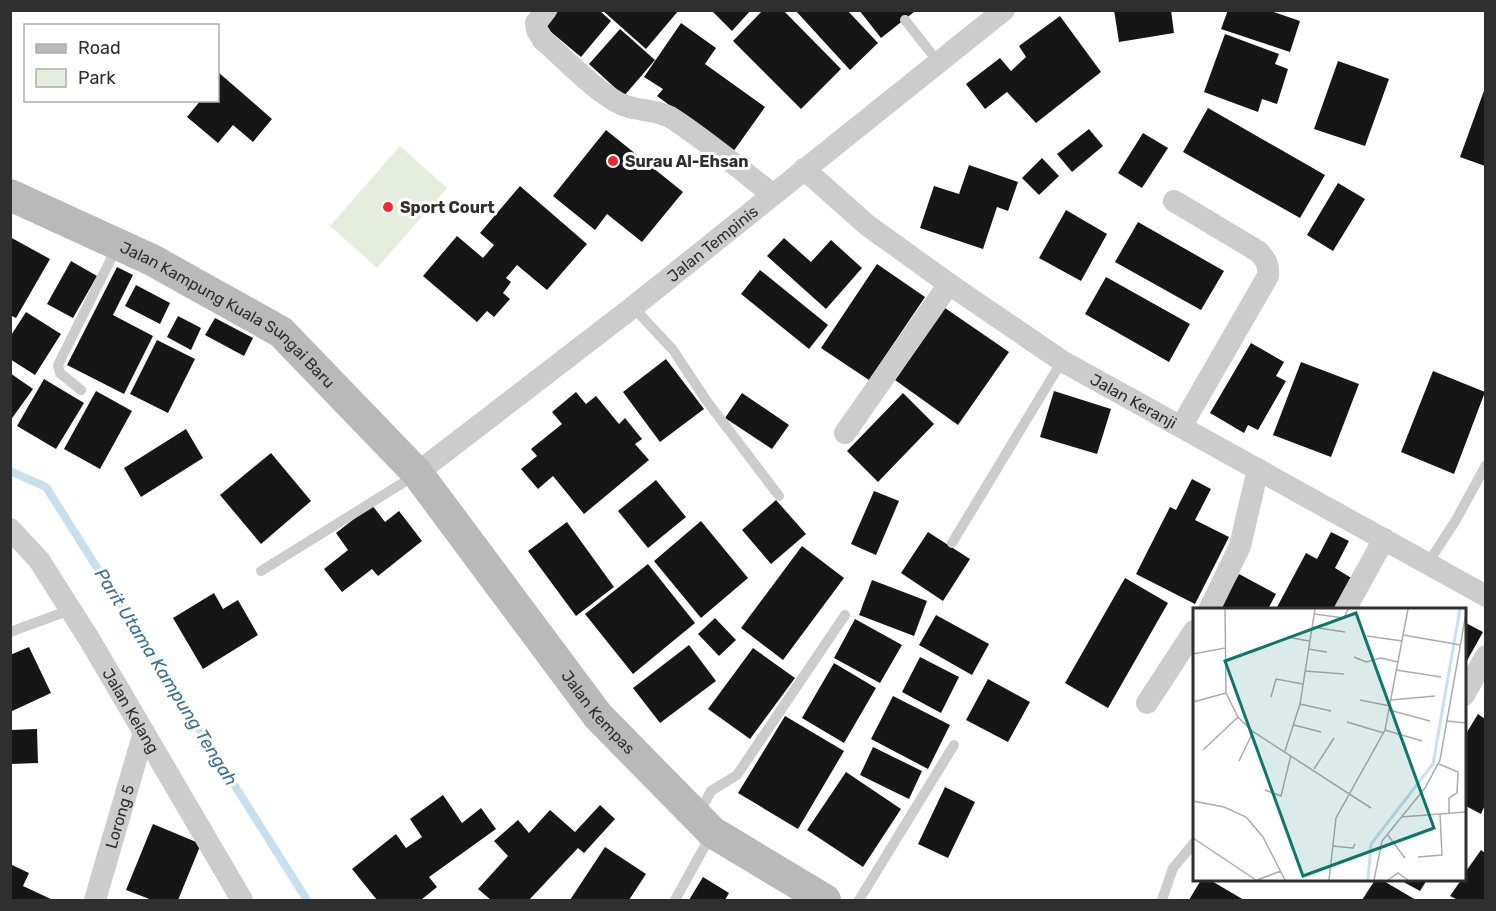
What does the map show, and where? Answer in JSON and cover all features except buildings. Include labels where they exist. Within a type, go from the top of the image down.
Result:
[{"type":"street","points":[[546,10],[536,23],[543,40],[600,89],[616,102],[630,108],[666,115],[694,133],[773,195]]},
{"type":"street","name":"Jalan Tempinis","points":[[417,473],[633,307],[939,63],[998,12]]},
{"type":"street","name":"Jalan Keranji","points":[[804,170],[867,225],[949,285],[1062,361],[1428,562],[1485,596]]},
{"type":"street","name":"Jalan Kampung Kuala Sungai Baru","points":[[10,195],[152,260],[281,332],[417,473]]},
{"type":"street","points":[[1174,201],[1259,252],[1268,263],[1269,269],[1268,276],[1181,427]]},
{"type":"street","points":[[845,433],[949,285]]},
{"type":"street","points":[[1209,608],[1240,546],[1258,470]]},
{"type":"street","name":"Jalan Kempas","points":[[417,473],[598,716],[705,824],[824,900]]},
{"type":"street","name":"Jalan Kelang","points":[[10,529],[39,560],[91,642],[242,900]]},
{"type":"street","points":[[1346,608],[1384,538]]},
{"type":"street","points":[[1147,703],[1193,633]]},
{"type":"street","points":[[1466,691],[1485,657]]},
{"type":"street","name":"Lorong 5","points":[[95,900],[144,732]]},
{"type":"lane","points":[[905,20],[939,63]]},
{"type":"lane","points":[[81,390],[60,373],[58,365],[119,244]]},
{"type":"lane","points":[[633,307],[673,350],[706,400],[778,496]]},
{"type":"lane","points":[[952,543],[1062,361]]},
{"type":"lane","points":[[1428,562],[1456,520],[1485,465]]},
{"type":"lane","points":[[261,571],[417,473]]},
{"type":"lane","points":[[10,632],[70,609]]},
{"type":"lane","points":[[675,900],[705,824],[711,792],[737,775],[845,615]]},
{"type":"lane","points":[[859,900],[954,745]]},
{"type":"lane","points":[[1162,900],[1173,868],[1193,844]]},
{"type":"green space","name":"Sport Court","points":[[400,146],[447,188],[377,268],[330,226]]},
{"type":"waterway","name":"Parit Utama Kampung Tengah","points":[[10,471],[46,487],[307,900]]},
{"type":"place","name":"Surau Al-Ehsan","points":[[613,161]]},
{"type":"place","name":"Sport Court","points":[[388,207]]}]
